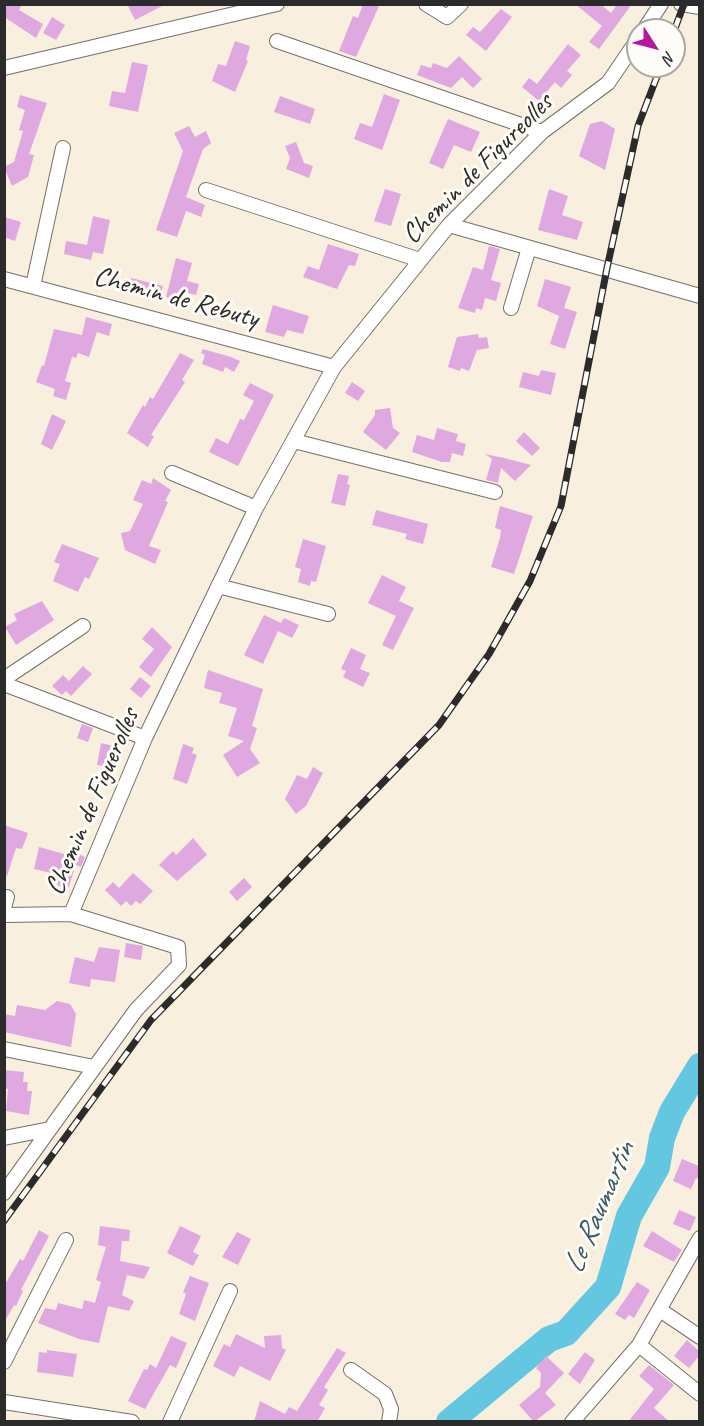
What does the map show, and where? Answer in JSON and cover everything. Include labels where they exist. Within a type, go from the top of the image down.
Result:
[{"type":"street","points":[[4,68],[277,4]]},
{"type":"street","points":[[426,4],[447,17],[461,4]]},
{"type":"street","points":[[652,18],[661,4]]},
{"type":"street","points":[[681,4],[699,7]]},
{"type":"street","points":[[277,41],[542,132]]},
{"type":"street","name":"Chemin de Figureolles","points":[[334,368],[449,225],[542,132],[608,83],[626,57]]},
{"type":"street","points":[[33,286],[63,148]]},
{"type":"street","points":[[206,190],[420,260]]},
{"type":"street","points":[[449,225],[699,296]]},
{"type":"street","points":[[511,308],[529,248]]},
{"type":"street","name":"Chemin de Rebuty","points":[[4,279],[334,368]]},
{"type":"street","name":"Chemin de Figuerolles","points":[[4,1193],[139,1007],[179,965],[178,947],[71,914],[145,738],[218,586],[256,508],[334,368]]},
{"type":"street","points":[[294,441],[495,492]]},
{"type":"street","points":[[172,474],[256,508]]},
{"type":"street","points":[[218,586],[328,614]]},
{"type":"street","points":[[4,679],[82,626]]},
{"type":"street","points":[[4,684],[145,738]]},
{"type":"street","points":[[4,915],[71,914]]},
{"type":"street","points":[[4,1049],[94,1067]]},
{"type":"street","points":[[4,1137],[50,1129]]},
{"type":"street","points":[[572,1422],[639,1345],[699,1238]]},
{"type":"street","points":[[4,1362],[66,1240]]},
{"type":"street","points":[[170,1422],[230,1291]]},
{"type":"street","points":[[660,1310],[699,1337]]},
{"type":"street","points":[[639,1345],[699,1394]]},
{"type":"street","points":[[351,1370],[385,1394],[391,1409],[389,1422]]},
{"type":"street","points":[[4,1402],[132,1422]]},
{"type":"building","points":[[4,4],[22,4],[19,10],[43,24],[36,38],[4,17]]},
{"type":"building","points":[[127,4],[166,4],[135,20]]},
{"type":"building","points":[[363,4],[380,4],[356,57],[339,51],[353,16],[358,18]]},
{"type":"building","points":[[575,4],[600,4],[611,13],[617,4],[632,4],[599,49],[589,42],[602,26]]},
{"type":"building","points":[[501,9],[512,17],[486,51],[466,35],[473,27],[480,32]]},
{"type":"building","points":[[52,17],[65,25],[56,40],[43,33]]},
{"type":"building","points":[[235,41],[250,46],[246,60],[248,61],[235,92],[212,81],[218,64],[226,66]]},
{"type":"building","points":[[568,44],[581,55],[567,71],[572,75],[561,88],[555,82],[539,101],[522,87],[529,78],[537,84]]},
{"type":"building","points":[[459,56],[482,79],[473,88],[462,77],[451,88],[417,75],[421,65],[431,68],[433,63],[447,68]]},
{"type":"building","points":[[132,62],[148,65],[138,112],[109,106],[112,91],[125,93]]},
{"type":"building","points":[[384,94],[400,100],[382,150],[354,139],[360,123],[372,127]]},
{"type":"building","points":[[20,95],[47,103],[29,154],[34,155],[28,177],[12,186],[4,167],[14,162],[23,131],[19,130],[25,110],[17,107]]},
{"type":"building","points":[[280,96],[315,109],[310,124],[274,112]]},
{"type":"building","points":[[448,119],[480,132],[471,152],[454,145],[443,169],[429,163]]},
{"type":"building","points":[[602,121],[615,129],[605,170],[579,156],[590,124]]},
{"type":"building","points":[[189,126],[195,137],[206,131],[211,143],[203,149],[186,197],[205,205],[201,217],[186,211],[177,237],[156,230],[183,151],[174,133]]},
{"type":"building","points":[[296,142],[304,163],[313,166],[309,178],[286,169],[290,158],[285,146]]},
{"type":"building","points":[[385,189],[401,194],[391,226],[374,221]]},
{"type":"building","points":[[549,189],[568,196],[562,215],[583,222],[577,240],[538,230]]},
{"type":"building","points":[[93,216],[110,220],[103,254],[93,252],[91,260],[64,254],[66,241],[87,245]]},
{"type":"building","points":[[4,217],[21,222],[15,241],[4,237]]},
{"type":"building","points":[[328,244],[359,254],[355,266],[349,265],[337,289],[303,277],[308,266],[319,270]]},
{"type":"building","points":[[489,246],[500,249],[491,280],[501,283],[496,301],[485,298],[482,310],[476,308],[475,313],[458,308],[473,267],[483,270]]},
{"type":"building","points":[[176,258],[192,263],[187,281],[199,284],[196,295],[180,291],[177,300],[166,297]]},
{"type":"building","points":[[131,278],[163,286],[160,298],[128,290]]},
{"type":"building","points":[[545,279],[571,287],[564,308],[577,312],[565,349],[550,344],[559,316],[537,306]]},
{"type":"building","points":[[273,305],[309,316],[303,334],[287,330],[284,337],[265,332]]},
{"type":"building","points":[[86,317],[112,324],[109,336],[97,332],[89,357],[78,353],[76,358],[72,357],[65,381],[71,383],[66,400],[53,396],[55,389],[36,382],[42,365],[44,366],[54,329],[82,335]]},
{"type":"building","points":[[478,334],[479,338],[487,337],[489,348],[477,350],[469,371],[448,367],[457,337]]},
{"type":"building","points":[[203,349],[240,361],[234,372],[225,367],[223,372],[202,364],[205,355],[201,353]]},
{"type":"building","points":[[180,353],[194,360],[182,380],[185,382],[151,435],[154,436],[148,447],[127,433],[143,405],[145,407],[150,397],[153,399]]},
{"type":"building","points":[[541,370],[556,373],[551,395],[519,387],[523,372],[539,376]]},
{"type":"building","points":[[352,382],[365,391],[358,401],[345,393]]},
{"type":"building","points":[[250,383],[274,395],[238,466],[209,452],[216,438],[228,444],[240,419],[244,420],[254,401],[243,395]]},
{"type":"building","points":[[390,408],[393,428],[400,433],[386,450],[363,432],[375,415],[375,410]]},
{"type":"building","points":[[52,414],[66,421],[52,450],[41,444]]},
{"type":"building","points":[[437,428],[458,434],[456,441],[466,444],[463,456],[452,453],[450,462],[442,462],[412,452],[417,435],[434,440]]},
{"type":"building","points":[[524,432],[540,448],[532,456],[516,441]]},
{"type":"building","points":[[485,454],[531,465],[515,481],[501,468],[498,483],[486,480],[492,459]]},
{"type":"building","points":[[338,474],[349,476],[347,484],[350,485],[345,506],[331,503]]},
{"type":"building","points":[[153,478],[171,490],[149,546],[161,550],[155,564],[125,550],[121,533],[130,531],[143,504],[133,500],[142,480],[151,484]]},
{"type":"building","points":[[500,506],[533,516],[514,574],[491,567],[500,538],[501,530],[495,528]]},
{"type":"building","points":[[376,510],[428,524],[423,544],[405,539],[407,534],[372,525]]},
{"type":"building","points":[[303,539],[326,546],[316,582],[311,581],[310,586],[298,582],[301,569],[295,567]]},
{"type":"building","points":[[62,544],[99,558],[89,579],[85,577],[78,592],[53,581],[60,564],[54,562]]},
{"type":"building","points":[[382,575],[406,587],[399,601],[414,608],[393,650],[382,645],[396,616],[368,603]]},
{"type":"building","points":[[42,601],[54,620],[16,645],[5,627],[17,620],[14,614]]},
{"type":"building","points":[[264,615],[281,623],[284,618],[299,625],[292,638],[278,631],[263,664],[244,655]]},
{"type":"building","points":[[152,627],[172,647],[151,677],[139,667],[154,649],[142,639]]},
{"type":"building","points":[[351,648],[366,655],[360,669],[370,673],[363,687],[343,677],[346,671],[341,669]]},
{"type":"building","points":[[83,666],[92,674],[71,696],[66,691],[62,695],[52,686],[63,675],[69,681]]},
{"type":"building","points":[[208,670],[263,689],[252,726],[257,728],[250,749],[260,763],[237,777],[223,755],[244,741],[228,736],[237,708],[219,703],[222,693],[204,688]]},
{"type":"building","points":[[140,677],[151,686],[141,698],[130,689]]},
{"type":"building","points":[[82,724],[93,728],[88,742],[77,738]]},
{"type":"building","points":[[101,743],[118,747],[115,768],[97,765]]},
{"type":"building","points":[[183,744],[194,748],[192,753],[197,755],[187,784],[173,779]]},
{"type":"building","points":[[313,767],[323,773],[306,806],[296,814],[285,799],[297,775],[307,779]]},
{"type":"building","points":[[4,825],[28,833],[22,849],[16,848],[7,876],[4,875]]},
{"type":"building","points":[[193,838],[207,855],[177,881],[159,865],[173,851],[176,855]]},
{"type":"building","points":[[39,847],[75,857],[76,853],[85,857],[81,867],[76,865],[68,889],[57,885],[60,875],[34,869]]},
{"type":"building","points":[[133,873],[153,891],[140,904],[136,901],[131,906],[126,901],[121,906],[105,890],[113,882],[119,888]]},
{"type":"building","points":[[244,878],[252,887],[237,901],[229,892]]},
{"type":"building","points":[[126,943],[143,946],[141,960],[124,957]]},
{"type":"building","points":[[99,947],[120,950],[115,982],[91,979],[90,987],[69,983],[75,957],[94,962]]},
{"type":"building","points":[[57,1001],[70,1004],[76,1014],[71,1047],[4,1032],[4,1014],[15,1016],[17,1005],[45,1010]]},
{"type":"building","points":[[4,1070],[24,1072],[23,1082],[28,1082],[27,1091],[32,1091],[29,1115],[6,1111],[8,1089],[4,1088]]},
{"type":"building","points":[[682,1159],[699,1166],[699,1179],[696,1178],[691,1189],[673,1181]]},
{"type":"building","points":[[679,1210],[696,1217],[690,1231],[673,1224]]},
{"type":"building","points":[[100,1226],[130,1230],[129,1241],[122,1241],[120,1261],[150,1267],[144,1279],[127,1275],[122,1295],[134,1301],[129,1311],[108,1306],[99,1343],[79,1339],[38,1323],[45,1308],[56,1310],[58,1303],[82,1309],[84,1300],[95,1303],[101,1282],[96,1280],[106,1247],[98,1245]]},
{"type":"building","points":[[180,1226],[201,1236],[193,1252],[199,1255],[193,1266],[167,1253]]},
{"type":"building","points":[[39,1230],[49,1236],[21,1290],[23,1291],[16,1306],[14,1305],[4,1323],[4,1286],[20,1259],[23,1261]]},
{"type":"building","points":[[652,1231],[682,1250],[674,1262],[643,1246]]},
{"type":"building","points":[[237,1232],[251,1239],[238,1265],[222,1257]]},
{"type":"building","points":[[190,1276],[209,1283],[195,1321],[179,1314],[186,1294],[183,1292]]},
{"type":"building","points":[[637,1282],[650,1290],[634,1318],[629,1315],[625,1320],[615,1314]]},
{"type":"building","points":[[236,1334],[265,1348],[264,1336],[281,1335],[282,1348],[286,1350],[270,1381],[240,1366],[234,1377],[213,1366],[224,1344],[230,1347]]},
{"type":"building","points":[[171,1336],[187,1343],[176,1368],[170,1365],[145,1409],[128,1401],[144,1369],[147,1370],[150,1364],[156,1368]]},
{"type":"building","points":[[687,1340],[699,1351],[699,1356],[689,1368],[674,1356]]},
{"type":"building","points":[[337,1348],[346,1353],[324,1387],[328,1390],[319,1405],[325,1408],[317,1422],[254,1422],[260,1401],[285,1414],[289,1407],[297,1411]]},
{"type":"building","points":[[47,1350],[77,1354],[73,1377],[37,1372],[39,1352],[47,1353]]},
{"type":"building","points":[[585,1352],[595,1360],[580,1384],[568,1374]]},
{"type":"building","points":[[546,1356],[564,1373],[545,1393],[556,1405],[534,1422],[519,1405],[540,1387],[541,1373],[536,1368]]},
{"type":"building","points":[[649,1365],[674,1385],[654,1408],[670,1422],[628,1422],[654,1389],[639,1376]]},
{"type":"waterway","name":"Le Raumartin","points":[[449,1422],[549,1339],[566,1333],[608,1287],[629,1216],[657,1167],[662,1138],[672,1112],[700,1066]]},
{"type":"railway","points":[[679,18],[684,4]]},
{"type":"railway","points":[[4,1221],[151,1020],[439,725],[489,654],[530,581],[561,506],[607,268],[638,126],[656,78]]}]
